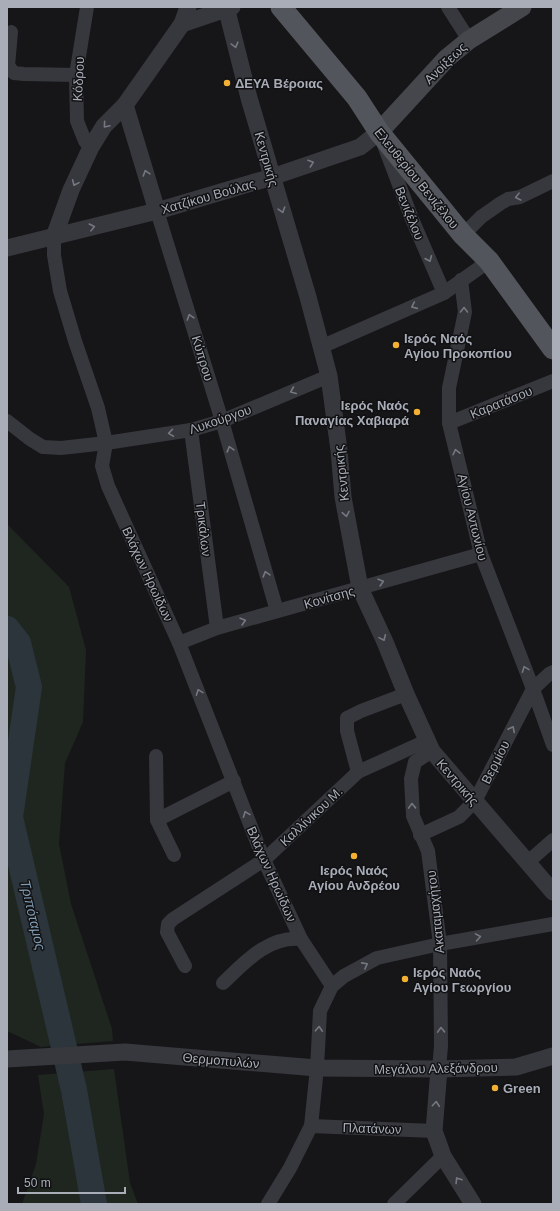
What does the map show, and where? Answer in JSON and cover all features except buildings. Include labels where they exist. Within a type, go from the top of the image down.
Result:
[{"type":"main road","name":"Ελευθερίου Βενιζέλου","points":[[281,7],[357,98],[379,132],[463,235],[489,261],[553,349]]},
{"type":"main road","name":"Ανοίξεως","points":[[379,132],[447,58],[469,40],[522,7]]},
{"type":"street","name":"Κόδρου","points":[[87,7],[76,75],[77,121],[85,141],[91,148]]},
{"type":"street","name":"Βλάχων Ηρωίδων","points":[[188,7],[182,24],[125,105],[104,126],[91,148],[71,190],[54,237],[54,254],[60,291],[74,341],[98,408],[106,443],[102,466],[108,486],[179,643],[264,860],[301,939],[332,986]]},
{"type":"street","points":[[448,7],[469,40]]},
{"type":"street","points":[[182,24],[228,8]]},
{"type":"street","name":"Κεντρικής","points":[[228,8],[249,98],[322,346],[329,376],[339,450],[343,497],[360,588],[385,642],[429,746],[553,892]]},
{"type":"street","points":[[11,32],[8,66],[14,73],[76,75]]},
{"type":"street","name":"Κύπρου","points":[[125,105],[222,421],[277,611]]},
{"type":"street","name":"Χατζίκου Βούλας","points":[[7,248],[157,211],[272,177],[360,147],[379,132]]},
{"type":"street","name":"Βενιζέλου","points":[[379,132],[412,219],[444,293]]},
{"type":"street","points":[[463,235],[481,218],[501,203],[508,199],[520,197],[553,181]]},
{"type":"street","points":[[322,346],[444,293],[489,261]]},
{"type":"street","name":"Αγίου Αντωνίου","points":[[461,280],[465,312],[449,388],[449,423],[480,554],[533,689],[553,745]]},
{"type":"street","name":"Λυκούργου","points":[[7,421],[30,440],[43,447],[61,448],[106,443],[191,430],[222,421],[329,376]]},
{"type":"street","name":"Καρατάσου","points":[[449,423],[553,381]]},
{"type":"street","name":"Τρικάλων","points":[[191,430],[217,628]]},
{"type":"street","name":"Κονίτσης","points":[[179,643],[217,628],[480,554]]},
{"type":"street","name":"Βερμίου","points":[[420,835],[459,816],[475,801],[533,689],[553,672]]},
{"type":"street","points":[[358,772],[347,731],[347,718],[361,711],[406,694]]},
{"type":"street","name":"Καλλίνικου Μ.","points":[[185,966],[167,932],[168,924],[173,919],[264,860],[358,772],[429,746]]},
{"type":"street","name":"Ακαταμαχήτου","points":[[429,746],[415,762],[411,779],[413,816],[428,851],[440,944],[441,1046],[434,1131],[443,1156]]},
{"type":"street","points":[[156,756],[157,820],[174,855]]},
{"type":"street","points":[[157,820],[234,781]]},
{"type":"street","points":[[528,862],[553,840]]},
{"type":"street","points":[[268,1204],[290,1168],[311,1126],[317,1068],[320,1011],[332,986],[344,976],[377,958],[440,944],[553,924]]},
{"type":"street","points":[[223,983],[254,954],[273,943],[291,938],[301,939]]},
{"type":"street","name":"Θερμοπυλών","points":[[15,1059],[125,1052],[317,1068]]},
{"type":"street","name":"Μεγάλου Αλεξάνδρου","points":[[317,1068],[439,1069],[516,1067],[553,1056]]},
{"type":"street","name":"Πλατάνων","points":[[311,1126],[434,1131]]},
{"type":"street","points":[[394,1204],[443,1156],[472,1204]]},
{"type":"shaded area","points":[[7,524],[69,587],[86,650],[83,722],[65,763],[59,844],[71,904],[112,1029],[113,1041],[41,1047],[7,1031]]},
{"type":"shaded area","points":[[114,1069],[130,1183],[138,1204],[22,1204],[36,1164],[44,1114],[38,1075]]},
{"type":"waterway","name":"Τριπόταμος","points":[[7,629],[18,643],[29,687],[10,817],[74,1090],[94,1204]]},
{"type":"place","name":"ΔΕΥΑ Βέροιας","points":[[227,83]]},
{"type":"place","name":"Ιερός Ναός Αγίου Προκοπίου","points":[[396,345]]},
{"type":"place","name":"Ιερός Ναός Παναγίας Χαβιαρά","points":[[417,412]]},
{"type":"place","name":"Ιερός Ναός Αγίου Ανδρέου","points":[[354,856]]},
{"type":"place","name":"Ιερός Ναός Αγίου Γεωργίου","points":[[405,979]]},
{"type":"place","name":"Green","points":[[495,1088]]}]
